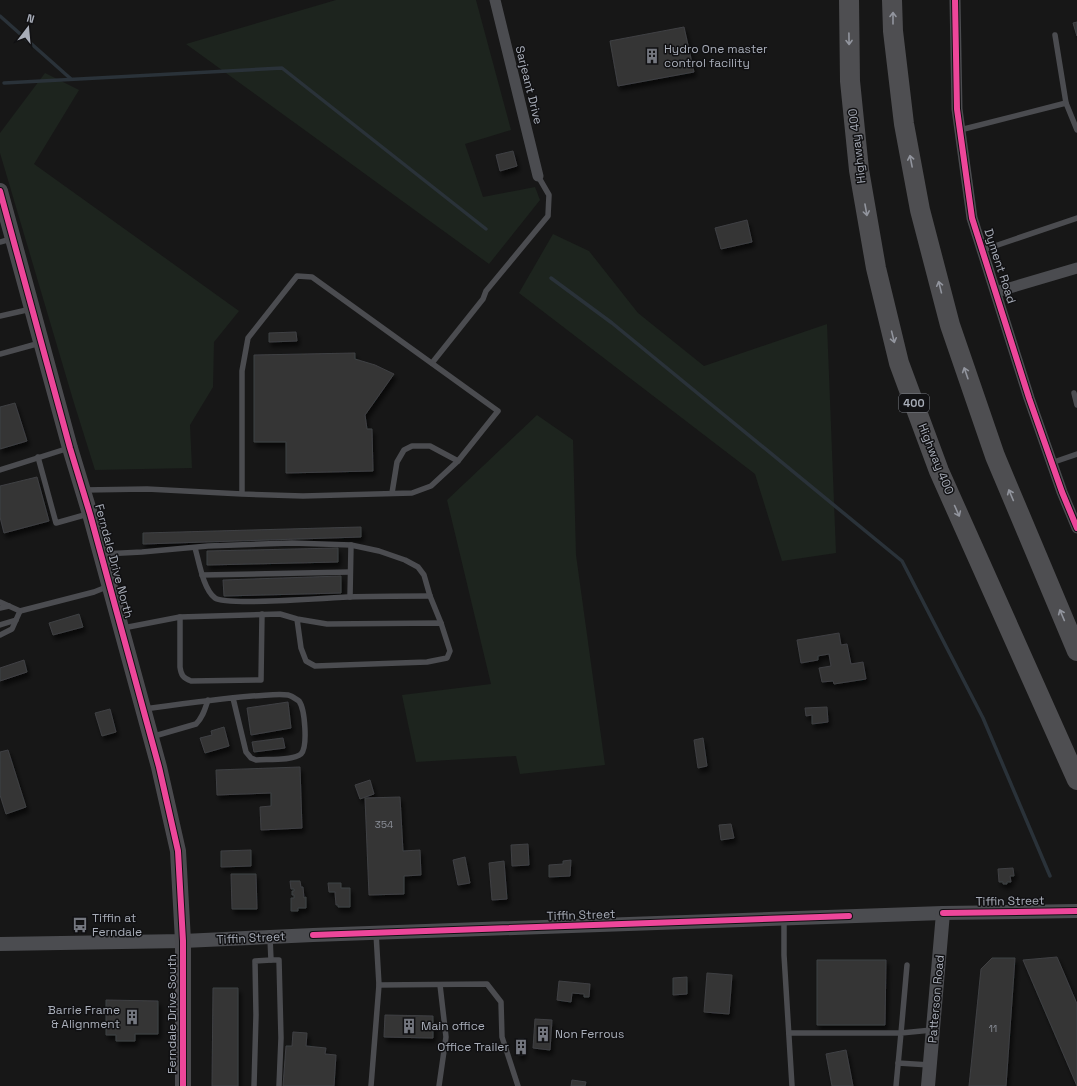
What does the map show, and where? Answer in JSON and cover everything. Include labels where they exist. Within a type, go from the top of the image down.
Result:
[{"type":"highway","name":"Highway 400","points":[[849,0],[850,80],[859,170],[876,268],[899,363],[939,471],[1077,780]]},
{"type":"highway","points":[[892,0],[893,31],[904,124],[920,210],[950,325],[995,456],[1077,651]]},
{"type":"main road","name":"Ferndale Drive North","points":[[0,191],[7,240],[32,308],[42,342],[159,767],[178,851],[183,941]]},
{"type":"main road","name":"Ferndale Drive South","points":[[182,1086],[183,941]]},
{"type":"street","name":"Sarjeant Drive","points":[[495,0],[538,176]]},
{"type":"street","name":"Dyment Road","points":[[954,0],[957,109],[972,218],[1029,398],[1062,492],[1077,528]]},
{"type":"street","points":[[996,292],[1077,268]]},
{"type":"street","name":"Tiffin Street","points":[[0,944],[183,941],[943,913],[1077,911]]},
{"type":"street","name":"Patterson Road","points":[[928,1086],[943,913]]},
{"type":"lane","points":[[1055,35],[1066,103],[1077,130]]},
{"type":"lane","points":[[960,130],[1066,103]]},
{"type":"lane","points":[[432,363],[482,299],[486,291],[548,216],[549,195],[538,176]]},
{"type":"lane","points":[[983,250],[1077,218]]},
{"type":"lane","points":[[83,490],[147,489],[242,494],[303,496],[412,493],[431,486],[458,461],[498,412],[312,277],[297,276],[248,338],[242,371],[242,494]]},
{"type":"lane","points":[[0,316],[32,308]]},
{"type":"lane","points":[[0,354],[42,342]]},
{"type":"lane","points":[[1074,393],[1077,405]]},
{"type":"lane","points":[[392,493],[397,462],[404,450],[412,446],[430,446],[458,461]]},
{"type":"lane","points":[[0,470],[70,448]]},
{"type":"lane","points":[[1051,462],[1077,454]]},
{"type":"lane","points":[[38,457],[56,523],[90,514]]},
{"type":"lane","points":[[100,554],[292,543],[351,545],[386,553],[405,560],[418,567],[424,575],[450,651],[447,658],[427,662],[315,666],[306,661],[301,648],[297,619]]},
{"type":"lane","points":[[350,597],[351,545]]},
{"type":"lane","points":[[195,548],[208,591],[215,598],[223,601],[248,602],[350,597],[430,596]]},
{"type":"lane","points":[[202,575],[350,572]]},
{"type":"lane","points":[[0,602],[20,611],[94,592],[109,586]]},
{"type":"lane","points":[[0,608],[9,606]]},
{"type":"lane","points":[[0,635],[12,629],[20,611]]},
{"type":"lane","points":[[121,628],[180,617],[262,614],[280,614],[297,619],[327,624],[441,623]]},
{"type":"lane","points":[[180,617],[180,667],[181,674],[184,678],[191,681],[261,680],[262,614]]},
{"type":"lane","points":[[0,624],[16,620]]},
{"type":"lane","points":[[143,709],[208,700],[233,698],[282,695],[290,695],[299,702],[303,712],[306,743],[302,753],[296,757],[256,760],[251,758],[246,752],[233,698]]},
{"type":"lane","points":[[151,737],[196,724],[204,712],[208,700]]},
{"type":"lane","points":[[784,919],[784,955],[792,1086]]},
{"type":"lane","points":[[371,1086],[379,985],[376,933]]},
{"type":"lane","points":[[270,937],[271,960]]},
{"type":"lane","points":[[254,1086],[256,961],[271,960],[279,960],[282,1032],[279,1086]]},
{"type":"lane","points":[[896,1086],[907,965]]},
{"type":"lane","points":[[379,985],[488,984],[501,1002],[502,1037],[518,1086]]},
{"type":"lane","points":[[439,1086],[446,1037],[440,985]]},
{"type":"lane","points":[[789,1033],[901,1033],[933,1030]]},
{"type":"lane","points":[[898,1063],[930,1065]]},
{"type":"shaded area","points":[[336,0],[476,0],[511,130],[465,144],[483,197],[535,187],[540,200],[489,264],[186,44]]},
{"type":"shaded area","points":[[45,73],[79,90],[34,164],[239,311],[214,342],[213,387],[190,425],[192,468],[95,470],[0,153],[0,133]]},
{"type":"shaded area","points":[[553,234],[589,251],[638,313],[704,366],[827,324],[836,553],[782,561],[755,474],[519,293]]},
{"type":"shaded area","points":[[537,415],[573,440],[576,555],[605,765],[520,774],[516,756],[416,762],[402,695],[491,684],[447,500]]},
{"type":"building","points":[[1077,22],[1077,36],[1073,23]]},
{"type":"building","name":"Hydro One master control facility","points":[[684,27],[694,72],[618,86],[610,41]]},
{"type":"building","points":[[513,151],[517,166],[500,171],[496,155]]},
{"type":"building","points":[[747,220],[752,242],[721,249],[715,228]]},
{"type":"building","points":[[296,332],[297,341],[269,342],[269,333]]},
{"type":"building","points":[[355,353],[355,359],[375,365],[394,374],[365,415],[367,429],[372,429],[373,471],[286,473],[286,442],[254,442],[254,355]]},
{"type":"building","points":[[15,403],[27,441],[0,449],[0,407]]},
{"type":"building","points":[[37,477],[49,521],[4,533],[0,517],[0,486]]},
{"type":"building","points":[[361,527],[361,537],[143,544],[143,533]]},
{"type":"building","points":[[338,548],[338,562],[207,565],[207,551]]},
{"type":"building","points":[[341,576],[341,593],[224,596],[223,580]]},
{"type":"building","points":[[79,614],[83,627],[53,635],[49,623]]},
{"type":"building","points":[[839,633],[841,645],[847,644],[851,664],[863,662],[866,679],[834,684],[833,681],[822,682],[819,668],[831,666],[829,654],[818,656],[818,660],[801,663],[797,640]]},
{"type":"building","points":[[24,660],[27,672],[0,681],[0,668]]},
{"type":"building","points":[[288,702],[291,728],[251,735],[247,708]]},
{"type":"building","points":[[827,707],[828,722],[812,724],[812,715],[806,716],[805,708]]},
{"type":"building","points":[[110,709],[116,732],[102,736],[95,713]]},
{"type":"building","points":[[224,727],[229,746],[205,753],[200,738],[212,735],[211,731]]},
{"type":"building","points":[[283,738],[285,748],[254,752],[252,742]]},
{"type":"building","points":[[703,738],[707,766],[698,768],[694,740]]},
{"type":"building","points":[[8,750],[26,807],[6,814],[0,795],[0,752]]},
{"type":"building","points":[[300,767],[302,828],[261,830],[260,807],[271,806],[271,793],[217,795],[216,770]]},
{"type":"building","points":[[370,780],[374,794],[360,799],[355,785]]},
{"type":"building","points":[[400,797],[403,851],[420,850],[421,875],[404,876],[404,894],[369,895],[365,798]]},
{"type":"building","points":[[731,824],[734,838],[721,840],[719,825]]},
{"type":"building","points":[[528,844],[529,865],[512,866],[511,845]]},
{"type":"building","points":[[251,850],[251,866],[221,867],[221,851]]},
{"type":"building","points":[[465,857],[470,883],[458,885],[453,860]]},
{"type":"building","points":[[571,860],[570,876],[549,877],[549,865],[563,864],[563,861]]},
{"type":"building","points":[[504,861],[507,899],[492,900],[489,863]]},
{"type":"building","points":[[1013,868],[1014,876],[1010,876],[1011,882],[1003,884],[1003,882],[999,882],[998,869]]},
{"type":"building","points":[[231,874],[256,874],[257,909],[232,909]]},
{"type":"building","points":[[290,881],[300,881],[301,887],[303,887],[304,898],[306,897],[306,908],[298,908],[298,911],[291,911],[291,898],[294,898],[292,891],[294,891],[294,889],[291,889]]},
{"type":"building","points":[[328,883],[341,883],[341,888],[350,888],[350,907],[338,907],[338,905],[336,905],[335,892],[329,892]]},
{"type":"building","points":[[1057,957],[1077,1004],[1077,1086],[1023,960]]},
{"type":"building","points":[[992,958],[1015,958],[1006,1086],[969,1086],[981,969]]},
{"type":"building","points":[[817,960],[886,960],[885,1025],[817,1025]]},
{"type":"building","points":[[707,973],[732,975],[729,1014],[704,1012]]},
{"type":"building","points":[[687,977],[687,994],[673,995],[673,978]]},
{"type":"building","points":[[559,981],[590,984],[589,997],[584,997],[584,994],[572,993],[571,1002],[557,1000]]},
{"type":"building","points":[[213,988],[238,988],[238,1086],[212,1086]]},
{"type":"building","name":"Barrie Frame & Alignment","points":[[106,1000],[158,1001],[158,1034],[135,1034],[135,1041],[116,1041],[116,1035],[106,1035]]},
{"type":"building","name":"Main office","points":[[385,1015],[433,1016],[433,1038],[384,1037]]},
{"type":"building","name":"Non Ferrous","points":[[535,1019],[552,1020],[550,1050],[533,1048]]},
{"type":"building","points":[[293,1032],[307,1033],[306,1046],[326,1048],[325,1054],[336,1055],[334,1086],[283,1086],[286,1046],[292,1046]]},
{"type":"building","name":"Office Trailer","points":[[518,1039],[524,1039],[523,1055],[518,1055]]},
{"type":"building","points":[[846,1050],[853,1086],[832,1086],[826,1054]]},
{"type":"building","points":[[572,1080],[586,1082],[585,1086],[571,1086]]},
{"type":"waterway","points":[[0,16],[71,79]]},
{"type":"waterway","points":[[4,83],[282,68],[486,229]]},
{"type":"waterway","points":[[551,278],[612,323],[902,561],[983,718],[1050,876]]},
{"type":"cycle path","points":[[955,0],[957,109],[972,218],[1029,398],[1062,492],[1077,528]]},
{"type":"cycle path","points":[[0,191],[159,767],[178,851],[183,941],[183,1086]]},
{"type":"cycle path","points":[[943,913],[1077,911]]},
{"type":"cycle path","points":[[313,935],[849,916]]},
{"type":"place","name":"Hydro One master control facility","points":[[652,56]]},
{"type":"place","name":"Tiffin at Ferndale","points":[[80,925]]},
{"type":"place","name":"Barrie Frame & Alignment","points":[[132,1017]]},
{"type":"place","name":"Main office","points":[[409,1026]]},
{"type":"place","name":"Non Ferrous","points":[[543,1034]]},
{"type":"place","name":"Office Trailer","points":[[521,1047]]}]
